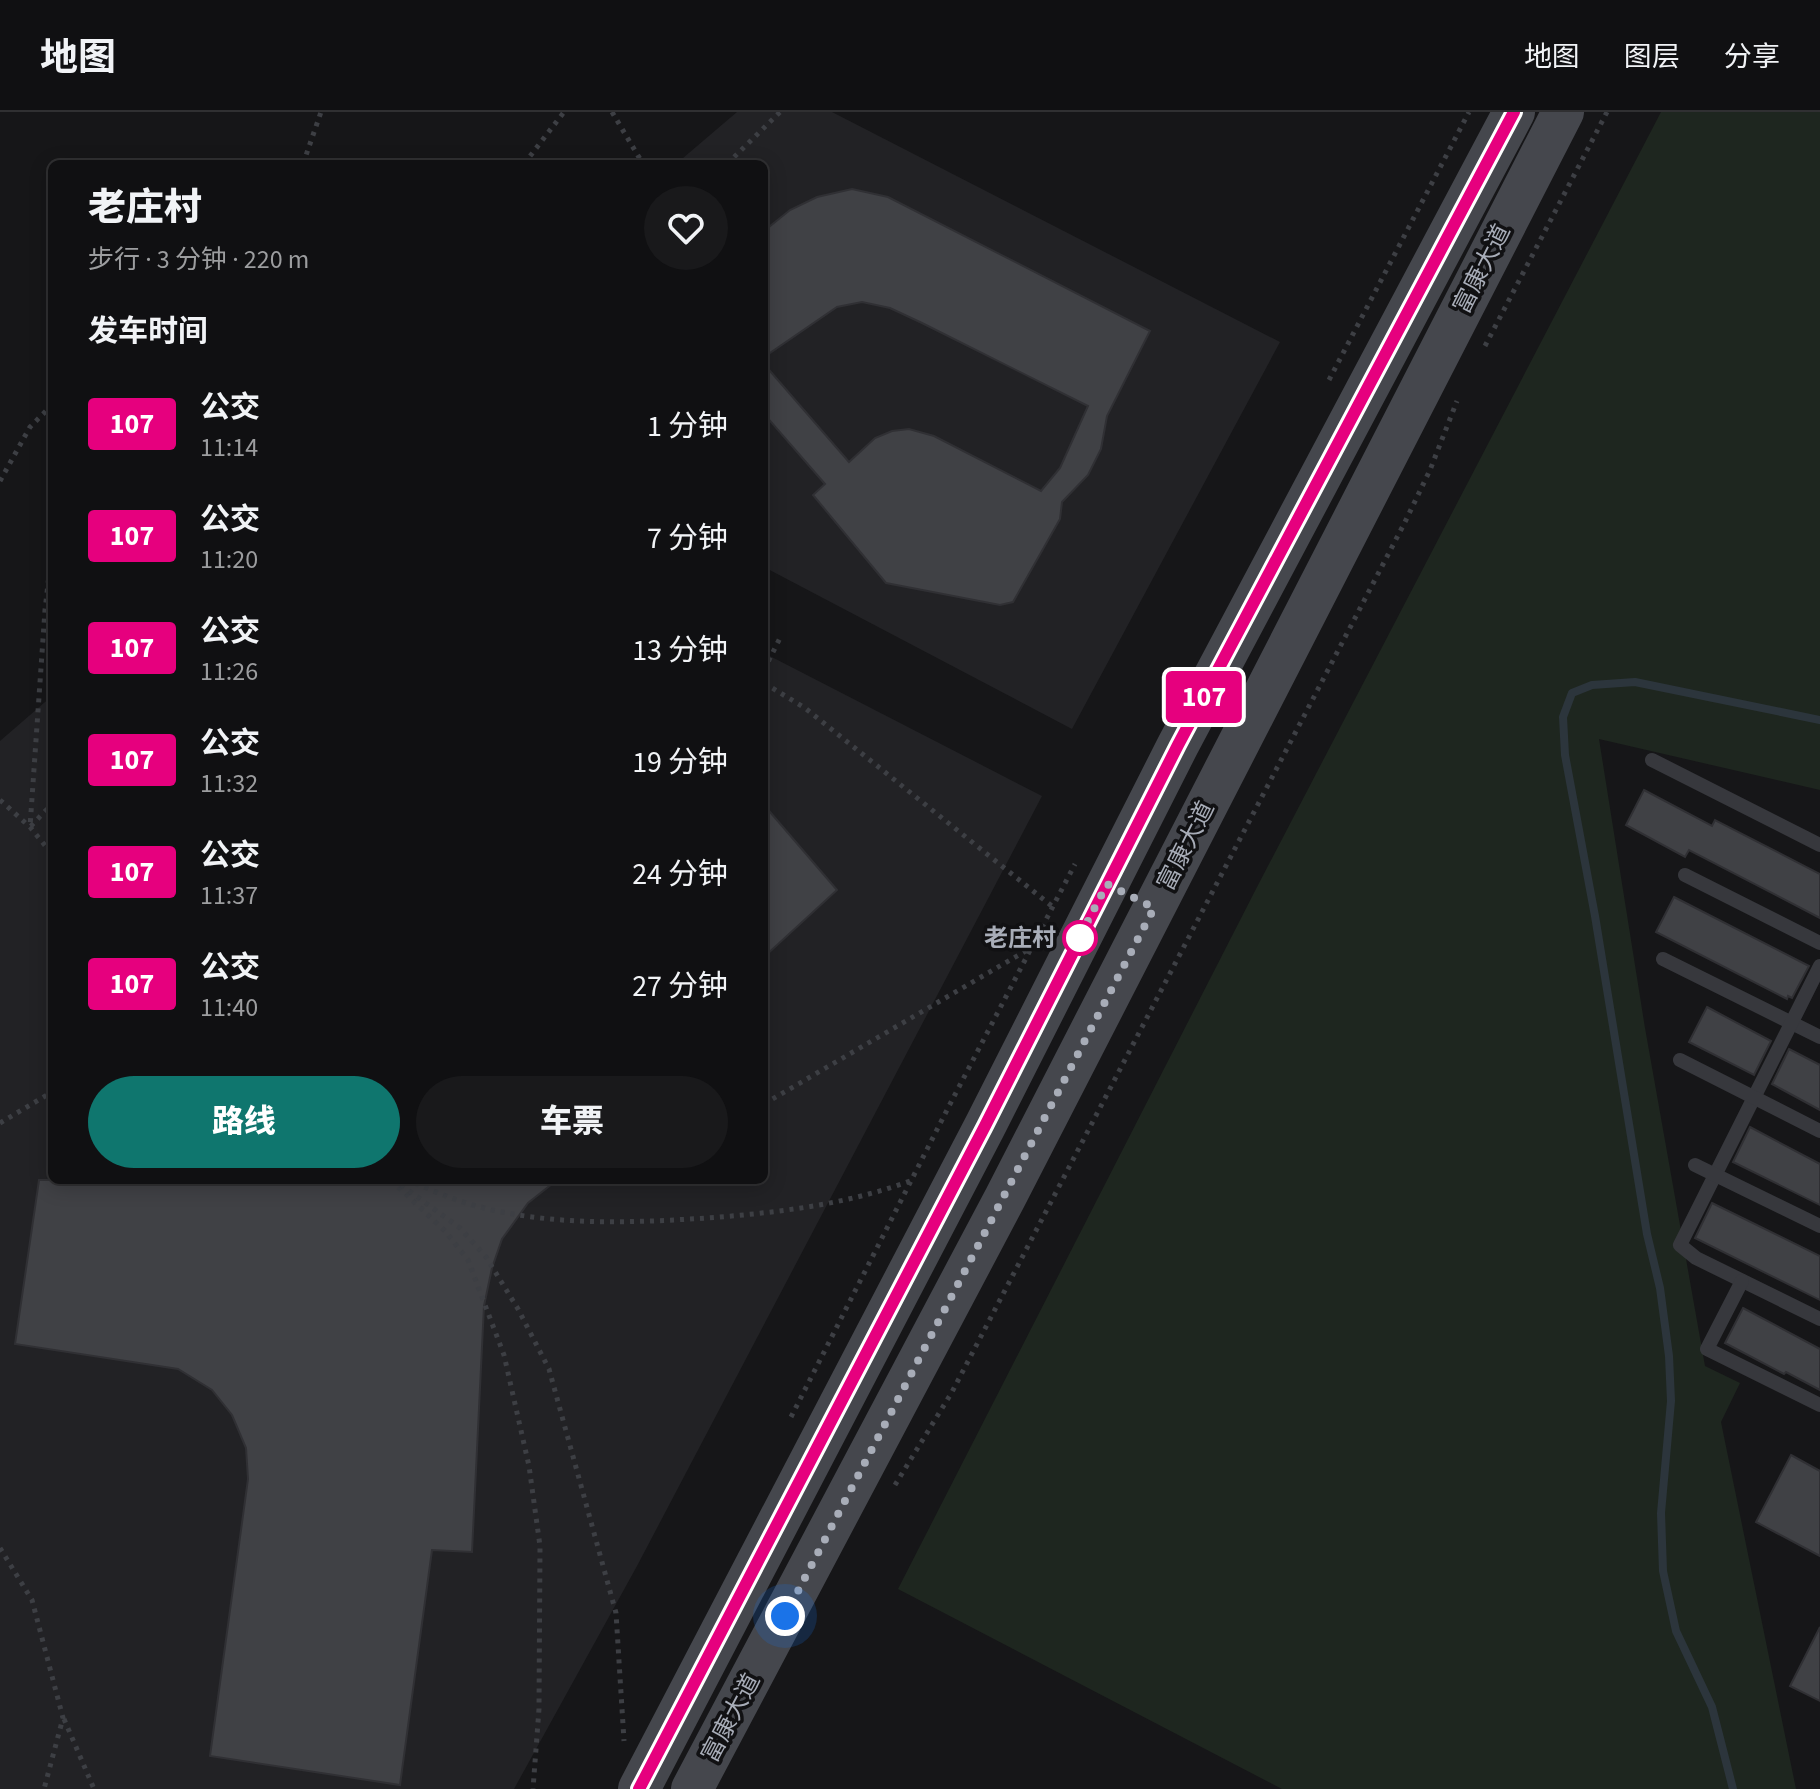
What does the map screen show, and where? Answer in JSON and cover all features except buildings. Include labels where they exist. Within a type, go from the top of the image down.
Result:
[{"type":"street","name":"富康大道","points":[[639,1789],[978,1139],[1225,656],[1514,112]]},
{"type":"street","name":"富康大道","points":[[692,1789],[1005,1198],[1563,112]]},
{"type":"street","points":[[1225,656],[1271,680]]},
{"type":"street","points":[[1107,884],[1154,908]]},
{"type":"lane","points":[[1652,760],[1820,845]]},
{"type":"lane","points":[[1685,875],[1820,943]]},
{"type":"lane","points":[[1663,959],[1820,1037]]},
{"type":"lane","points":[[1820,966],[1680,1245],[1696,1258],[1820,1319]]},
{"type":"lane","points":[[1680,1060],[1820,1131]]},
{"type":"lane","points":[[1695,1165],[1820,1226]]},
{"type":"lane","points":[[1742,1281],[1707,1349],[1820,1405]]},
{"type":"path","points":[[304,160],[321,112]]},
{"type":"path","points":[[527,160],[564,112]]},
{"type":"path","points":[[612,112],[641,160]]},
{"type":"path","points":[[731,160],[780,112]]},
{"type":"path","points":[[1479,358],[1607,112]]},
{"type":"path","points":[[891,1492],[952,1392],[1405,522],[1458,399]]},
{"type":"path","points":[[0,481],[30,427],[48,409]]},
{"type":"path","points":[[30,827],[48,584]]},
{"type":"path","points":[[768,662],[780,638]]},
{"type":"path","points":[[768,685],[805,708],[1053,907]]},
{"type":"path","points":[[0,800],[30,827],[48,849]]},
{"type":"path","points":[[30,827],[48,808]]},
{"type":"path","points":[[768,1102],[1043,941]]},
{"type":"path","points":[[0,1123],[48,1094]]},
{"type":"path","points":[[417,1184],[480,1207],[560,1221],[643,1223],[780,1212],[882,1191],[923,1175]]},
{"type":"path","points":[[397,1184],[445,1231],[468,1260],[504,1355],[529,1466],[540,1546],[539,1709],[533,1789]]},
{"type":"path","points":[[399,1184],[460,1228],[486,1257],[549,1369],[616,1613],[624,1746]]},
{"type":"path","points":[[0,1548],[32,1600],[63,1718],[94,1789]]},
{"type":"path","points":[[44,1789],[63,1718]]},
{"type":"shaded area","points":[[737,112],[832,112],[1280,342],[1072,729],[768,569],[768,160],[681,160]]},
{"type":"shaded area","points":[[1661,112],[1820,112],[1820,790],[1599,739],[1645,1028],[1705,1366],[1740,1383],[1721,1422],[1796,1789],[1282,1789],[898,1589],[1256,889]]},
{"type":"shaded area","points":[[768,655],[1042,796],[637,1566],[514,1789],[0,1789],[0,741],[48,699],[48,1184],[768,1184]]},
{"type":"waterway","points":[[1733,1789],[1712,1707],[1676,1631],[1663,1571],[1661,1513],[1671,1401],[1669,1356],[1660,1288],[1647,1234],[1595,916],[1565,755],[1563,717],[1572,693],[1592,685],[1635,682],[1820,720]]},
{"type":"bus line","name":"107","points":[[639,1789],[985,1126],[1178,745],[1514,112]]},
{"type":"place","name":"老庄村","points":[[1080,938]]},
{"type":"route","points":[[785,1616],[1154,908],[1107,884],[1077,942],[1080,938]]}]
